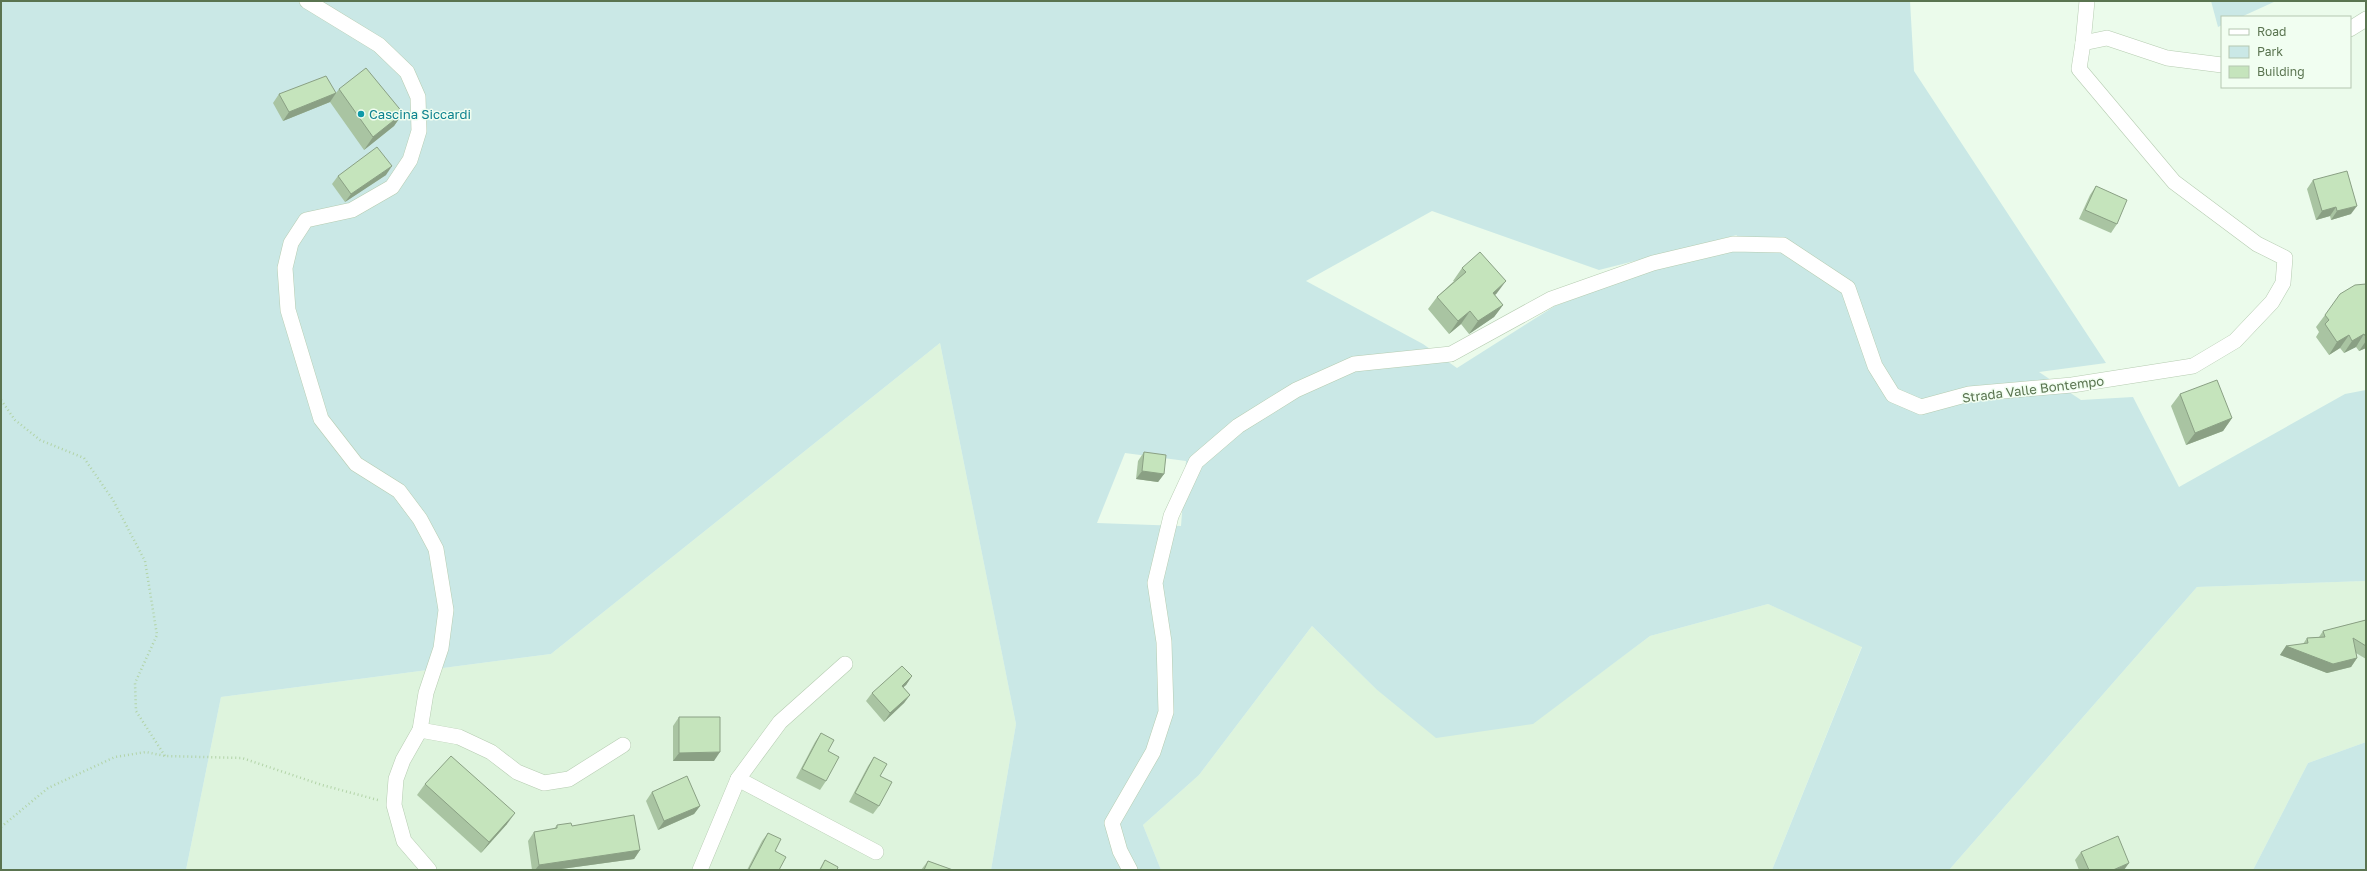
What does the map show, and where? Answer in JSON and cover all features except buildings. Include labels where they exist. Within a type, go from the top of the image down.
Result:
[{"type":"street","points":[[307,1],[380,46],[407,72],[418,97],[419,131],[410,160],[392,187],[352,210],[306,220],[291,243],[285,268],[288,310],[321,419],[356,464],[399,491],[420,518],[436,549],[446,610],[441,648],[426,693],[420,730],[402,760],[396,779],[394,805],[404,841],[429,870]]},
{"type":"street","points":[[2087,1],[2083,43],[2107,38],[2167,58],[2221,65]]},
{"type":"street","points":[[2351,28],[2366,19]]},
{"type":"street","name":"Strada Valle Bontempo","points":[[1130,870],[1120,851],[1112,823],[1153,752],[1166,712],[1164,642],[1155,583],[1171,516],[1196,462],[1238,426],[1296,390],[1354,364],[1451,354],[1551,299],[1652,263],[1733,244],[1783,245],[1848,288],[1875,366],[1893,395],[1921,407],[1969,394],[2072,385],[2192,366],[2235,341],[2272,302],[2283,283],[2285,258],[2257,244],[2174,182],[2079,69],[2083,43]]},
{"type":"street","points":[[700,870],[738,779],[780,722],[845,664]]},
{"type":"street","points":[[420,730],[460,737],[491,752],[517,772],[544,783],[569,779],[623,745]]},
{"type":"street","points":[[738,779],[876,852]]},
{"type":"path","points":[[1,400],[15,420],[40,440],[84,458],[113,500],[145,561],[157,635],[135,683],[136,711],[165,756]]},
{"type":"path","points":[[1,827],[48,788],[115,757],[146,752],[165,756],[242,758],[322,785],[394,805]]},
{"type":"shaded area","points":[[940,343],[1016,724],[991,870],[186,870],[221,697],[551,654]]},
{"type":"shaded area","points":[[2366,581],[2366,742],[2308,763],[2253,870],[1949,870],[2197,587]]},
{"type":"shaded area","points":[[1768,604],[1862,646],[1772,870],[1161,870],[1143,825],[1199,775],[1312,626],[1376,689],[1533,723],[1650,636]]},
{"type":"green space","points":[[1,1],[1910,1],[1914,71],[2106,363],[2039,372],[2081,400],[2133,397],[2179,487],[2345,394],[2366,390],[2366,581],[2197,587],[1949,870],[1772,870],[1862,647],[1768,604],[1650,636],[1533,724],[1436,738],[1376,689],[1312,626],[1199,775],[1143,825],[1161,870],[991,870],[1016,724],[940,343],[551,654],[221,697],[186,870],[1,870]],"holes":[[[1432,211],[1599,270],[1737,235],[1728,250],[1645,272],[1555,306],[1457,368],[1423,344],[1306,281]],[[1125,453],[1186,461],[1181,526],[1097,523]]]},
{"type":"green space","points":[[2211,1],[2276,1],[2243,16],[2221,16],[2221,26],[2218,27]]},
{"type":"green space","points":[[2366,742],[2366,870],[2253,870],[2308,763]]},
{"type":"place","name":"Cascina Siccardi","points":[[361,114]]}]
